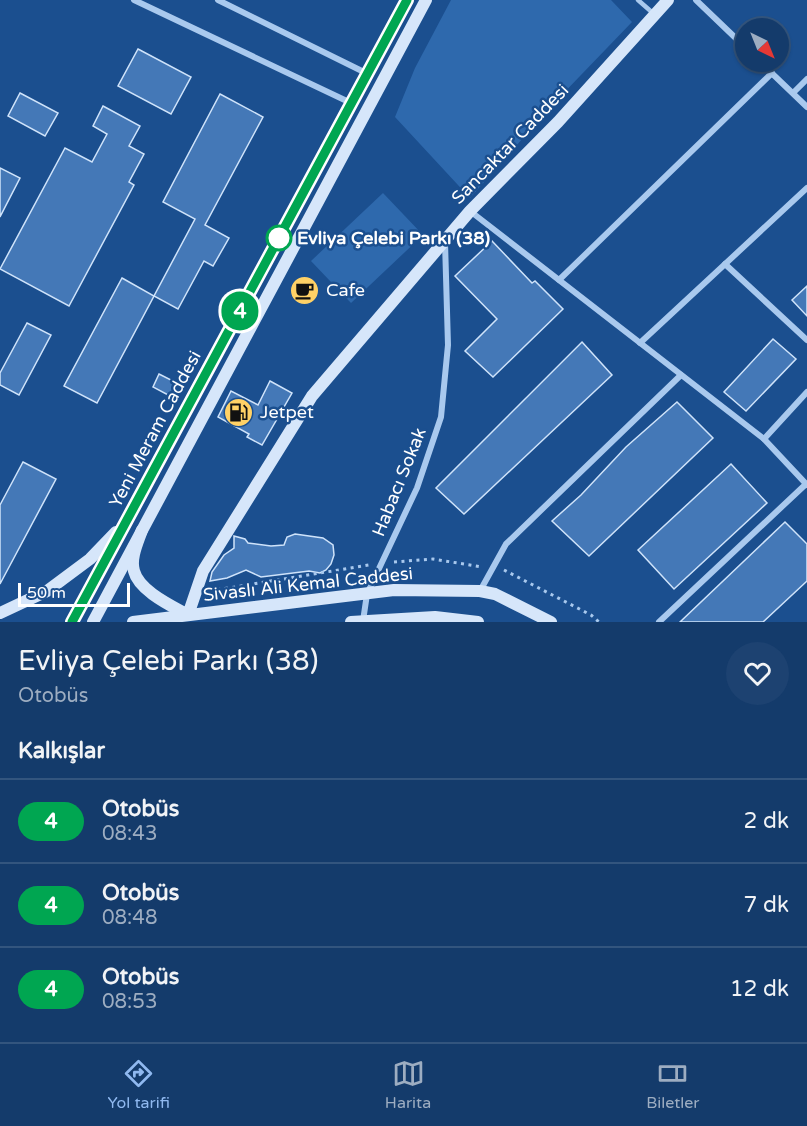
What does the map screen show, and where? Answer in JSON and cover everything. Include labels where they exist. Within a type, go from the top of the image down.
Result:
[{"type":"main road","name":"Yeni Meram Caddesi","points":[[72,622],[407,0]]},
{"type":"main road","name":"Yeni Meram Caddesi","points":[[93,622],[426,0]]},
{"type":"main road","name":"Sancaktar Caddesi","points":[[188,615],[203,571],[312,396],[470,211],[558,122],[668,0]]},
{"type":"main road","points":[[0,613],[47,591],[90,559],[127,520]]},
{"type":"main road","points":[[142,530],[135,552],[134,571],[144,587],[188,615]]},
{"type":"main road","name":"Sivaslı Ali Kemal Caddesi","points":[[133,622],[394,590],[480,591],[495,594],[551,622]]},
{"type":"main road","points":[[359,622],[435,618],[478,622]]},
{"type":"street","points":[[134,0],[352,103]]},
{"type":"street","points":[[218,0],[368,74]]},
{"type":"street","points":[[696,0],[735,37]]},
{"type":"street","points":[[559,280],[772,73],[807,107]]},
{"type":"street","points":[[793,93],[807,79]]},
{"type":"street","points":[[640,343],[807,188]]},
{"type":"street","points":[[470,211],[764,439],[807,485],[659,622]]},
{"type":"street","name":"Habacı Sokak","points":[[359,622],[367,594],[417,488],[441,417],[448,345],[445,242]]},
{"type":"street","points":[[725,264],[807,340]]},
{"type":"street","points":[[480,591],[506,544],[681,375]]},
{"type":"street","points":[[764,439],[807,392]]},
{"type":"lane","points":[[638,0],[655,15]]},
{"type":"shaded area","points":[[451,0],[611,0],[632,22],[555,102],[470,198],[395,117],[415,68]]},
{"type":"shaded area","points":[[383,193],[423,235],[351,303],[311,261]]},
{"type":"building","points":[[138,49],[191,77],[171,114],[118,86]]},
{"type":"building","points":[[20,93],[58,113],[45,136],[8,116]]},
{"type":"building","points":[[220,94],[263,117],[205,225],[229,238],[213,266],[204,261],[178,309],[154,296],[195,219],[163,202]]},
{"type":"building","points":[[103,106],[140,126],[129,146],[144,154],[129,182],[134,185],[69,306],[0,269],[65,148],[92,162],[107,134],[93,126]]},
{"type":"building","points":[[0,168],[20,178],[0,217]]},
{"type":"building","points":[[492,241],[532,283],[535,281],[563,309],[493,377],[465,351],[497,319],[455,276]]},
{"type":"building","points":[[122,278],[154,296],[97,403],[64,386]]},
{"type":"building","points":[[807,286],[807,316],[792,300]]},
{"type":"building","points":[[27,323],[51,335],[19,395],[0,385],[0,373]]},
{"type":"building","points":[[773,339],[796,359],[746,411],[724,392]]},
{"type":"building","points":[[582,342],[612,375],[464,514],[436,488]]},
{"type":"building","points":[[159,374],[177,383],[170,396],[153,387]]},
{"type":"building","points":[[270,381],[292,393],[262,445],[247,437],[249,434],[218,417],[231,391],[258,405]]},
{"type":"building","points":[[677,402],[713,438],[589,556],[552,521],[581,495],[626,447]]},
{"type":"building","points":[[23,462],[56,479],[0,584],[0,505]]},
{"type":"building","points":[[731,464],[767,503],[674,589],[638,550]]},
{"type":"building","points":[[785,522],[807,544],[807,581],[763,622],[680,622]]},
{"type":"building","points":[[295,534],[323,538],[333,545],[334,555],[326,570],[320,573],[309,571],[261,577],[246,570],[227,578],[210,581],[212,572],[224,555],[234,548],[234,536],[245,539],[248,543],[271,546],[284,545],[287,537]]},
{"type":"bus line","name":"4","points":[[72,622],[407,0]]},
{"type":"place","name":"Evliya Çelebi Parkı (38)","points":[[279,238]]},
{"type":"place","name":"Cafe","points":[[305,290]]},
{"type":"place","name":"Jetpet","points":[[239,412]]}]
